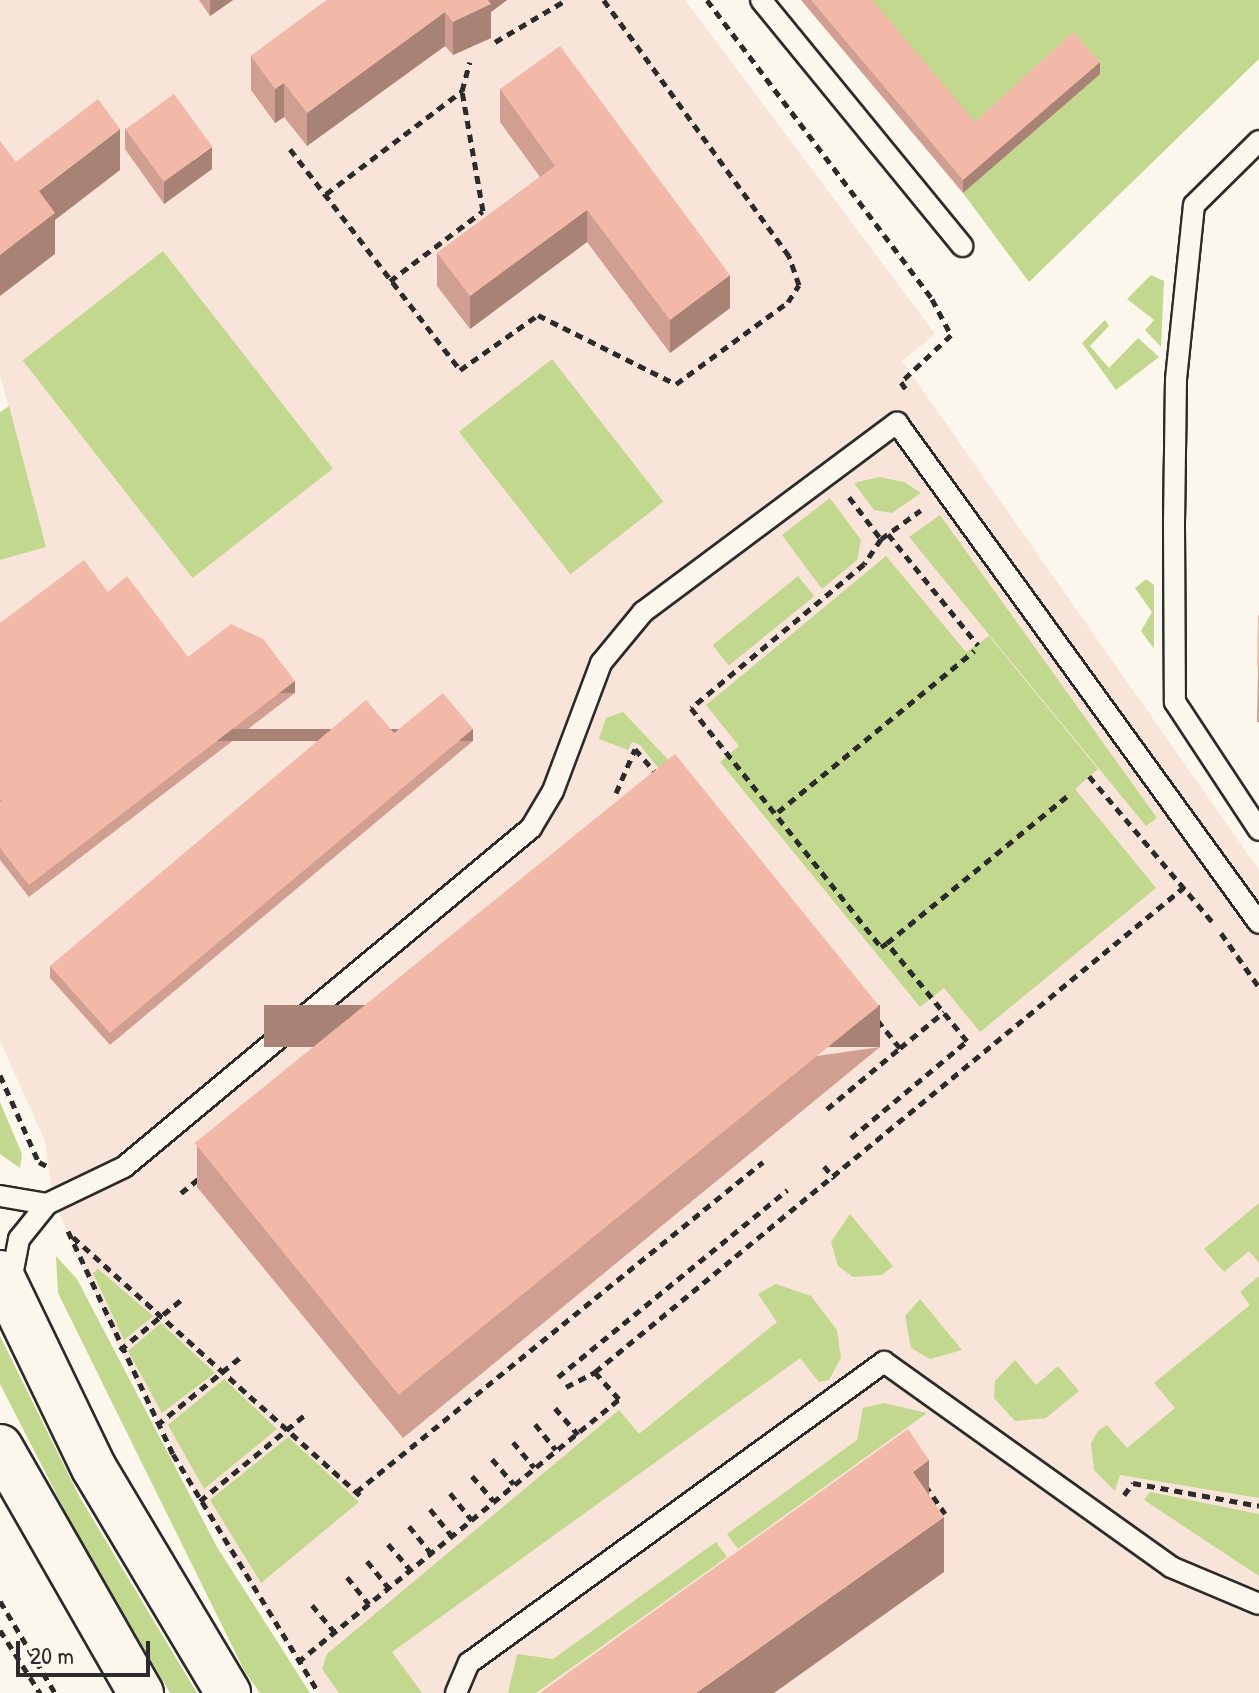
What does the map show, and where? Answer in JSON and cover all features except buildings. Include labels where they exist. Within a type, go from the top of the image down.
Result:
[{"type":"main road","points":[[6,1286],[94,1468],[228,1693]]},
{"type":"main road","points":[[0,1447],[141,1693]]},
{"type":"lane","points":[[761,0],[962,246]]},
{"type":"lane","points":[[1259,141],[1194,205],[1176,380],[1174,526],[1175,702],[1259,830]]},
{"type":"lane","points":[[6,1286],[19,1239],[51,1203],[124,1167],[531,828],[618,637],[897,423],[1259,923]]},
{"type":"lane","points":[[0,1196],[51,1203]]},
{"type":"lane","points":[[456,1693],[469,1663],[884,1362],[1171,1567],[1259,1604]]},
{"type":"path","points":[[495,42],[566,0]]},
{"type":"path","points":[[290,149],[460,370],[538,315],[676,384],[788,302],[799,285],[789,256],[604,0]]},
{"type":"path","points":[[707,0],[932,299],[951,335],[888,392]]},
{"type":"path","points":[[390,281],[483,211],[462,91],[470,62]]},
{"type":"path","points":[[326,194],[462,91]]},
{"type":"path","points":[[901,382],[917,406]]},
{"type":"path","points":[[844,490],[881,539]]},
{"type":"path","points":[[778,812],[691,708],[864,564],[881,539],[929,504]]},
{"type":"path","points":[[888,534],[976,648],[773,815],[881,947],[1071,793]]},
{"type":"path","points":[[616,793],[635,749],[668,787]]},
{"type":"path","points":[[1089,776],[1183,888],[1259,987]]},
{"type":"path","points":[[566,1387],[595,1372],[1183,888]]},
{"type":"path","points":[[851,1138],[967,1041],[887,943]]},
{"type":"path","points":[[870,1012],[900,1048]]},
{"type":"path","points":[[827,1109],[944,1012]]},
{"type":"path","points":[[0,1075],[39,1162],[51,1203],[69,1234],[157,1425],[200,1501],[319,1693]]},
{"type":"path","points":[[39,1162],[55,1170]]},
{"type":"path","points":[[356,1492],[763,1162]]},
{"type":"path","points":[[824,1166],[834,1178]]},
{"type":"path","points":[[181,1193],[211,1168]]},
{"type":"path","points":[[558,1377],[787,1190]]},
{"type":"path","points":[[69,1234],[363,1498]]},
{"type":"path","points":[[120,1350],[182,1299]]},
{"type":"path","points":[[157,1425],[243,1355]]},
{"type":"path","points":[[298,1662],[619,1399],[595,1372]]},
{"type":"path","points":[[555,1408],[578,1434]]},
{"type":"path","points":[[200,1501],[306,1414]]},
{"type":"path","points":[[535,1424],[556,1450]]},
{"type":"path","points":[[513,1442],[534,1467]]},
{"type":"path","points":[[492,1459],[514,1484]]},
{"type":"path","points":[[472,1476],[494,1501]]},
{"type":"path","points":[[921,1479],[945,1514]]},
{"type":"path","points":[[1106,1519],[1133,1483],[1259,1506]]},
{"type":"path","points":[[450,1493],[472,1520]]},
{"type":"path","points":[[430,1509],[452,1536]]},
{"type":"path","points":[[409,1526],[432,1553]]},
{"type":"path","points":[[388,1544],[411,1570]]},
{"type":"path","points":[[367,1561],[389,1588]]},
{"type":"path","points":[[347,1577],[369,1604]]},
{"type":"path","points":[[0,1601],[55,1693]]},
{"type":"path","points":[[312,1605],[335,1632]]},
{"type":"path","points":[[0,1630],[40,1693]]},
{"type":"shaded area","points":[[0,0],[685,0],[935,334],[902,361],[1259,870],[1259,1693],[319,1693],[227,1550],[120,1350],[53,1199],[45,1141],[0,1041],[0,560],[46,546],[0,375]]},
{"type":"green space","points":[[861,0],[1259,0],[1259,59],[1029,282],[963,193],[998,162]]},
{"type":"green space","points":[[163,251],[333,468],[193,578],[23,361]]},
{"type":"green space","points":[[1151,275],[1164,281],[1161,347],[1145,330],[1154,320],[1127,299]]},
{"type":"green space","points":[[1105,320],[1109,326],[1090,346],[1109,368],[1138,338],[1159,357],[1116,390],[1082,343]]},
{"type":"green space","points":[[552,359],[663,502],[570,574],[459,432]]},
{"type":"green space","points":[[9,406],[46,547],[0,560],[0,412]]},
{"type":"green space","points":[[879,477],[904,482],[921,493],[892,513],[874,510],[854,483]]},
{"type":"green space","points":[[830,498],[861,540],[857,560],[822,589],[782,535]]},
{"type":"green space","points":[[940,515],[1157,818],[1146,826],[909,537]]},
{"type":"green space","points":[[886,556],[966,652],[989,636],[1098,769],[1075,789],[1156,888],[980,1032],[944,988],[920,1007],[720,762],[739,746],[706,705]]},
{"type":"green space","points":[[798,576],[814,596],[729,665],[713,645]]},
{"type":"green space","points":[[1146,579],[1154,585],[1154,649],[1141,631],[1152,612],[1135,588]]},
{"type":"green space","points":[[623,712],[678,770],[667,779],[640,745],[632,742],[628,750],[599,739],[606,718]]},
{"type":"green space","points":[[0,1102],[22,1154],[20,1168],[0,1154]]},
{"type":"green space","points":[[1259,1203],[1259,1263],[1249,1251],[1224,1272],[1204,1249]]},
{"type":"green space","points":[[850,1214],[893,1266],[882,1275],[853,1277],[838,1266],[831,1242]]},
{"type":"green space","points":[[56,1256],[77,1279],[217,1547],[310,1693],[260,1693],[245,1672],[58,1293]]},
{"type":"green space","points":[[98,1269],[153,1316],[124,1340],[93,1273]]},
{"type":"green space","points":[[1259,1276],[1259,1498],[1120,1475],[1115,1491],[1094,1470],[1091,1443],[1098,1431],[1107,1425],[1127,1448],[1175,1408],[1154,1383],[1250,1305],[1240,1292]]},
{"type":"green space","points":[[776,1284],[811,1296],[837,1330],[841,1358],[829,1380],[819,1382],[800,1358],[392,1652],[422,1693],[339,1693],[322,1669],[327,1654],[619,1410],[639,1434],[777,1322],[758,1294]]},
{"type":"green space","points":[[920,1299],[962,1350],[930,1359],[911,1348],[905,1316]]},
{"type":"green space","points":[[161,1323],[215,1373],[162,1413],[128,1351]]},
{"type":"green space","points":[[0,1336],[79,1496],[197,1693],[170,1693],[79,1538],[0,1384]]},
{"type":"green space","points":[[1015,1360],[1036,1385],[1058,1366],[1079,1391],[1046,1418],[1015,1421],[994,1398],[995,1381]]},
{"type":"green space","points":[[224,1379],[277,1429],[204,1489],[168,1425]]},
{"type":"green space","points":[[884,1403],[927,1413],[738,1549],[727,1534],[857,1440],[863,1408]]},
{"type":"green space","points":[[288,1437],[359,1502],[261,1583],[210,1500]]},
{"type":"green space","points":[[1150,1492],[1259,1514],[1259,1576],[1144,1500]]},
{"type":"green space","points":[[716,1542],[727,1557],[536,1693],[508,1693],[517,1654],[553,1659]]}]
